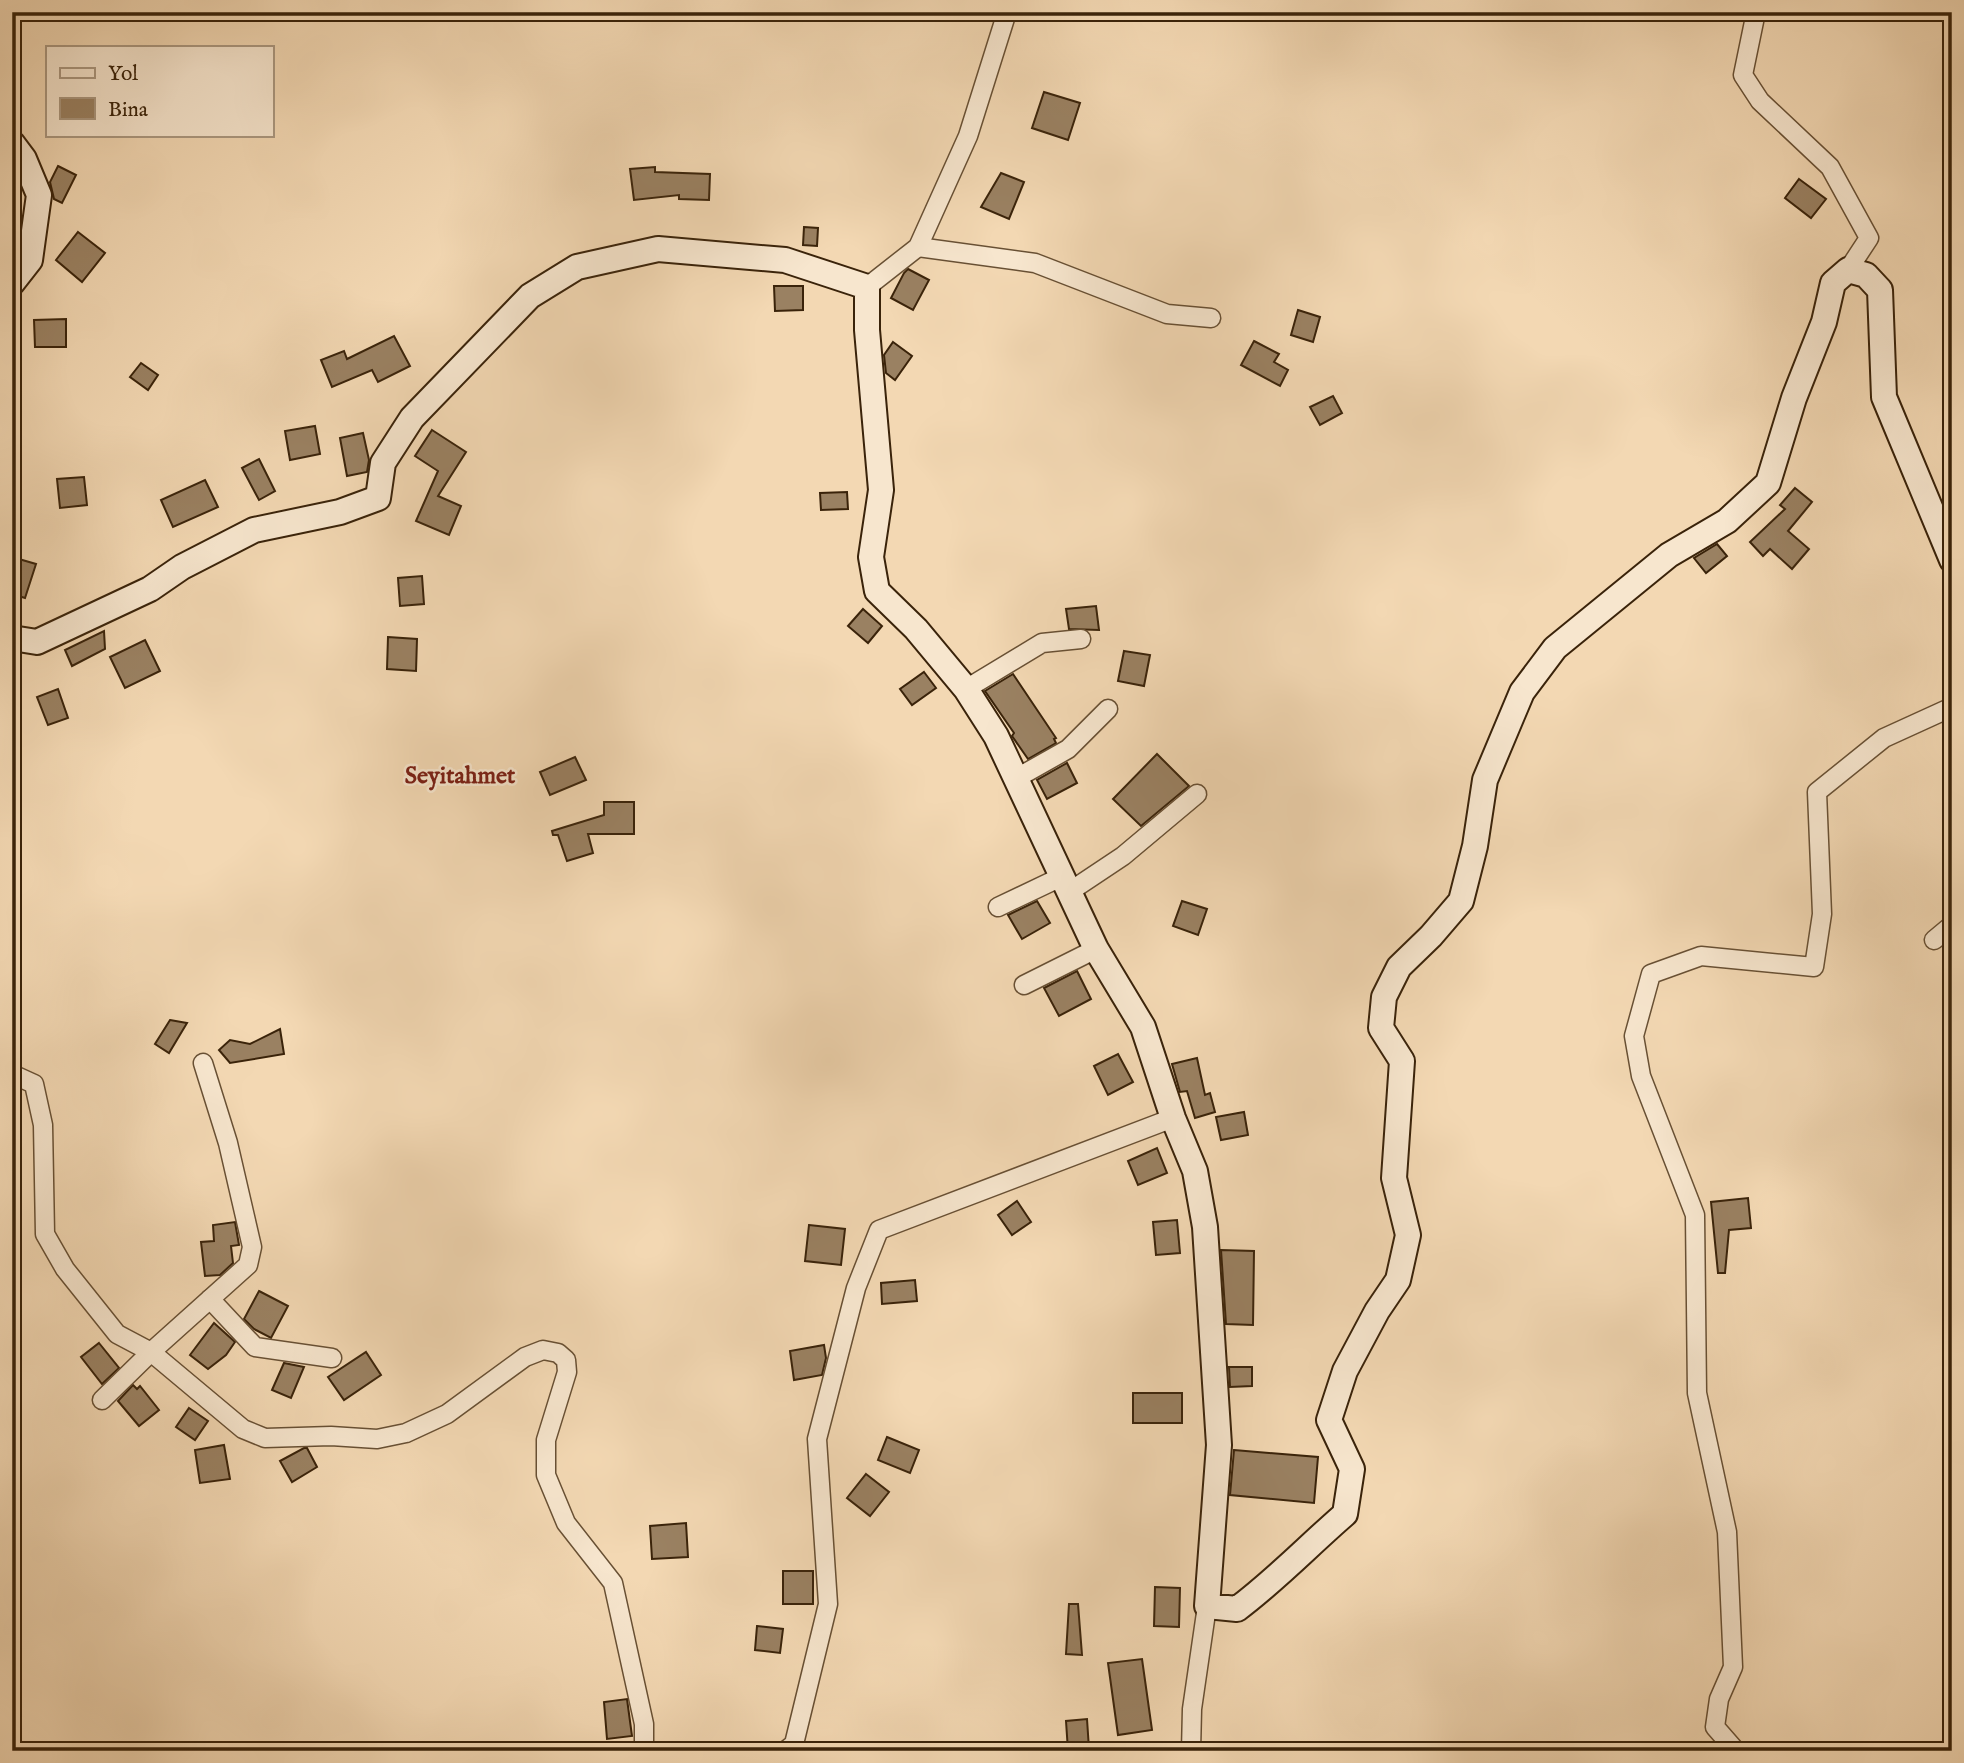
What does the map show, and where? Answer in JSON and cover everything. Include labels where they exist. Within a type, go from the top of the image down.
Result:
[{"type":"street","points":[[867,286],[918,247],[968,136],[1007,12]]},
{"type":"street","points":[[1207,1606],[1237,1609],[1268,1586],[1345,1514],[1352,1469],[1329,1420],[1345,1371],[1377,1311],[1398,1280],[1408,1235],[1394,1178],[1402,1061],[1381,1028],[1384,997],[1399,967],[1461,901],[1475,846],[1485,780],[1522,692],[1555,648],[1669,555],[1727,521],[1768,483],[1794,398],[1825,322],[1833,283],[1848,270],[1869,237],[1830,167],[1760,101],[1743,75],[1756,12]]},
{"type":"street","points":[[12,143],[24,159],[39,195],[30,260],[12,283]]},
{"type":"street","points":[[918,247],[1035,263],[1167,314],[1211,318]]},
{"type":"street","points":[[12,638],[37,642],[150,589],[182,567],[254,530],[340,512],[378,498],[383,463],[412,418],[530,296],[578,267],[658,249],[785,260],[867,286]]},
{"type":"street","points":[[1848,270],[1866,275],[1880,290],[1884,397],[1952,560]]},
{"type":"street","points":[[867,286],[867,330],[881,490],[871,557],[877,591],[916,629],[966,689],[996,736],[1096,949],[1143,1027],[1173,1118],[1195,1171],[1205,1227],[1219,1445],[1207,1606],[1192,1709],[1192,1751]]},
{"type":"street","points":[[966,689],[1042,643],[1081,639]]},
{"type":"street","points":[[1736,1751],[1715,1727],[1719,1699],[1733,1667],[1727,1532],[1698,1393],[1695,1215],[1641,1076],[1633,1036],[1651,974],[1701,956],[1814,967],[1822,914],[1817,792],[1884,738],[1952,707]]},
{"type":"street","points":[[1015,779],[1068,749],[1108,709]]},
{"type":"street","points":[[998,907],[1065,885],[1123,856],[1197,794]]},
{"type":"street","points":[[1934,940],[1952,925]]},
{"type":"street","points":[[1024,985],[1096,949]]},
{"type":"street","points":[[102,1400],[150,1352],[248,1265],[251,1247],[228,1143],[203,1063]]},
{"type":"street","points":[[12,1074],[34,1084],[41,1115],[45,1234],[65,1269],[117,1334],[150,1352],[243,1429],[265,1438],[331,1436],[377,1439],[406,1433],[447,1414],[525,1357],[543,1350],[558,1353],[566,1360],[567,1372],[547,1440],[546,1475],[566,1523],[613,1583],[644,1724],[644,1751]]},
{"type":"street","points":[[791,1748],[828,1604],[817,1439],[856,1288],[879,1230],[1173,1118]]},
{"type":"street","points":[[210,1299],[255,1347],[332,1358]]},
{"type":"building","points":[[1044,92],[1080,103],[1068,140],[1032,128]]},
{"type":"building","points":[[58,166],[76,175],[62,203],[54,199],[50,182]]},
{"type":"building","points":[[655,167],[655,172],[710,174],[709,200],[679,199],[679,195],[634,200],[630,169]]},
{"type":"building","points":[[1001,173],[1024,182],[1009,219],[981,207]]},
{"type":"building","points":[[1799,179],[1826,199],[1811,218],[1785,198]]},
{"type":"building","points":[[804,227],[818,228],[817,246],[803,245]]},
{"type":"building","points":[[78,232],[105,253],[82,282],[56,260]]},
{"type":"building","points":[[908,269],[929,280],[913,310],[891,298]]},
{"type":"building","points":[[774,286],[803,286],[803,310],[775,311]]},
{"type":"building","points":[[1298,310],[1320,317],[1313,342],[1291,335]]},
{"type":"building","points":[[66,319],[66,347],[35,347],[34,320]]},
{"type":"building","points":[[394,336],[410,366],[378,382],[372,370],[332,387],[321,360],[344,351],[347,359]]},
{"type":"building","points":[[1254,341],[1279,354],[1274,362],[1288,370],[1280,386],[1241,365]]},
{"type":"building","points":[[893,342],[912,356],[895,380],[886,373],[884,355]]},
{"type":"building","points":[[141,363],[158,375],[148,390],[130,377]]},
{"type":"building","points":[[1333,396],[1342,413],[1320,425],[1310,407]]},
{"type":"building","points":[[315,426],[320,454],[290,460],[285,431]]},
{"type":"building","points":[[432,430],[466,452],[438,496],[461,506],[449,535],[416,521],[438,471],[415,456]]},
{"type":"building","points":[[363,433],[369,460],[367,472],[347,476],[340,438]]},
{"type":"building","points":[[259,459],[275,491],[259,500],[242,468]]},
{"type":"building","points":[[84,477],[87,505],[60,508],[57,479]]},
{"type":"building","points":[[205,480],[218,507],[173,527],[161,500]]},
{"type":"building","points":[[1795,488],[1812,502],[1788,531],[1809,549],[1792,569],[1770,549],[1763,556],[1750,542],[1785,509],[1780,505]]},
{"type":"building","points":[[847,492],[848,509],[821,510],[820,493]]},
{"type":"building","points":[[1717,544],[1727,556],[1706,573],[1694,558]]},
{"type":"building","points":[[12,557],[36,564],[25,598],[12,594]]},
{"type":"building","points":[[422,576],[424,604],[400,606],[398,578]]},
{"type":"building","points":[[1096,606],[1099,630],[1069,629],[1066,609]]},
{"type":"building","points":[[863,609],[882,626],[868,643],[848,626]]},
{"type":"building","points":[[104,631],[105,649],[72,666],[65,650]]},
{"type":"building","points":[[388,637],[417,639],[416,671],[387,669]]},
{"type":"building","points":[[145,640],[160,671],[125,688],[110,657]]},
{"type":"building","points":[[1124,651],[1150,655],[1144,686],[1118,681]]},
{"type":"building","points":[[924,672],[936,688],[912,705],[900,689]]},
{"type":"building","points":[[1013,674],[1056,738],[1056,743],[1028,759],[985,691]]},
{"type":"building","points":[[58,689],[68,718],[48,725],[37,697]]},
{"type":"building","points":[[1157,754],[1189,786],[1141,826],[1113,799]]},
{"type":"building","points":[[575,757],[586,780],[550,795],[540,772]]},
{"type":"building","points":[[1067,763],[1077,783],[1047,799],[1037,780]]},
{"type":"building","points":[[604,802],[634,802],[634,834],[588,834],[593,853],[567,861],[558,835],[553,835],[552,831],[604,815]]},
{"type":"building","points":[[1037,901],[1050,923],[1022,939],[1008,915]]},
{"type":"building","points":[[1182,901],[1207,909],[1198,935],[1173,926]]},
{"type":"building","points":[[1077,971],[1091,999],[1059,1016],[1044,988]]},
{"type":"building","points":[[170,1020],[187,1023],[169,1053],[155,1044]]},
{"type":"building","points":[[280,1029],[284,1054],[230,1063],[219,1050],[230,1040],[250,1044]]},
{"type":"building","points":[[1118,1054],[1133,1082],[1108,1095],[1094,1066]]},
{"type":"building","points":[[1197,1058],[1205,1095],[1210,1093],[1215,1112],[1195,1118],[1187,1091],[1180,1092],[1172,1064]]},
{"type":"building","points":[[1244,1112],[1248,1135],[1221,1140],[1216,1117]]},
{"type":"building","points":[[1157,1148],[1167,1173],[1138,1185],[1128,1161]]},
{"type":"building","points":[[1748,1198],[1751,1228],[1729,1230],[1725,1273],[1718,1273],[1711,1202]]},
{"type":"building","points":[[1017,1201],[1031,1222],[1012,1235],[998,1215]]},
{"type":"building","points":[[1177,1220],[1180,1253],[1156,1255],[1153,1222]]},
{"type":"building","points":[[235,1222],[239,1245],[231,1246],[233,1263],[220,1275],[205,1276],[201,1242],[214,1241],[213,1225]]},
{"type":"building","points":[[809,1225],[845,1229],[841,1265],[805,1261]]},
{"type":"building","points":[[1221,1250],[1254,1251],[1253,1325],[1226,1324]]},
{"type":"building","points":[[915,1280],[917,1301],[882,1304],[881,1283]]},
{"type":"building","points":[[259,1291],[288,1306],[271,1338],[254,1329],[244,1319]]},
{"type":"building","points":[[214,1323],[235,1342],[226,1355],[208,1369],[190,1355]]},
{"type":"building","points":[[99,1343],[119,1368],[102,1384],[81,1357]]},
{"type":"building","points":[[824,1345],[826,1358],[822,1375],[794,1380],[790,1351]]},
{"type":"building","points":[[366,1352],[381,1375],[344,1400],[328,1377]]},
{"type":"building","points":[[284,1363],[304,1367],[291,1398],[272,1390]]},
{"type":"building","points":[[1229,1367],[1252,1367],[1252,1386],[1230,1387]]},
{"type":"building","points":[[133,1385],[137,1389],[140,1386],[159,1410],[139,1426],[118,1401]]},
{"type":"building","points":[[1133,1393],[1182,1393],[1182,1423],[1133,1423]]},
{"type":"building","points":[[189,1408],[208,1421],[195,1440],[176,1427]]},
{"type":"building","points":[[887,1437],[919,1450],[910,1473],[878,1460]]},
{"type":"building","points":[[224,1445],[230,1479],[200,1483],[195,1450]]},
{"type":"building","points":[[307,1448],[317,1467],[292,1482],[280,1461]]},
{"type":"building","points":[[1234,1450],[1318,1457],[1314,1503],[1230,1495]]},
{"type":"building","points":[[866,1474],[889,1492],[870,1516],[847,1498]]},
{"type":"building","points":[[686,1523],[688,1557],[652,1559],[650,1526]]},
{"type":"building","points":[[783,1571],[813,1571],[813,1604],[783,1604]]},
{"type":"building","points":[[1155,1587],[1180,1588],[1179,1627],[1154,1626]]},
{"type":"building","points":[[1069,1604],[1078,1604],[1082,1655],[1066,1654]]},
{"type":"building","points":[[757,1626],[783,1629],[780,1653],[755,1650]]},
{"type":"building","points":[[1142,1659],[1152,1730],[1118,1735],[1108,1663]]},
{"type":"building","points":[[627,1699],[632,1736],[607,1739],[604,1702]]},
{"type":"building","points":[[1087,1719],[1089,1749],[1068,1751],[1066,1721]]},
{"type":"district","name":"Seyitahmet","points":[[460,775]]}]
